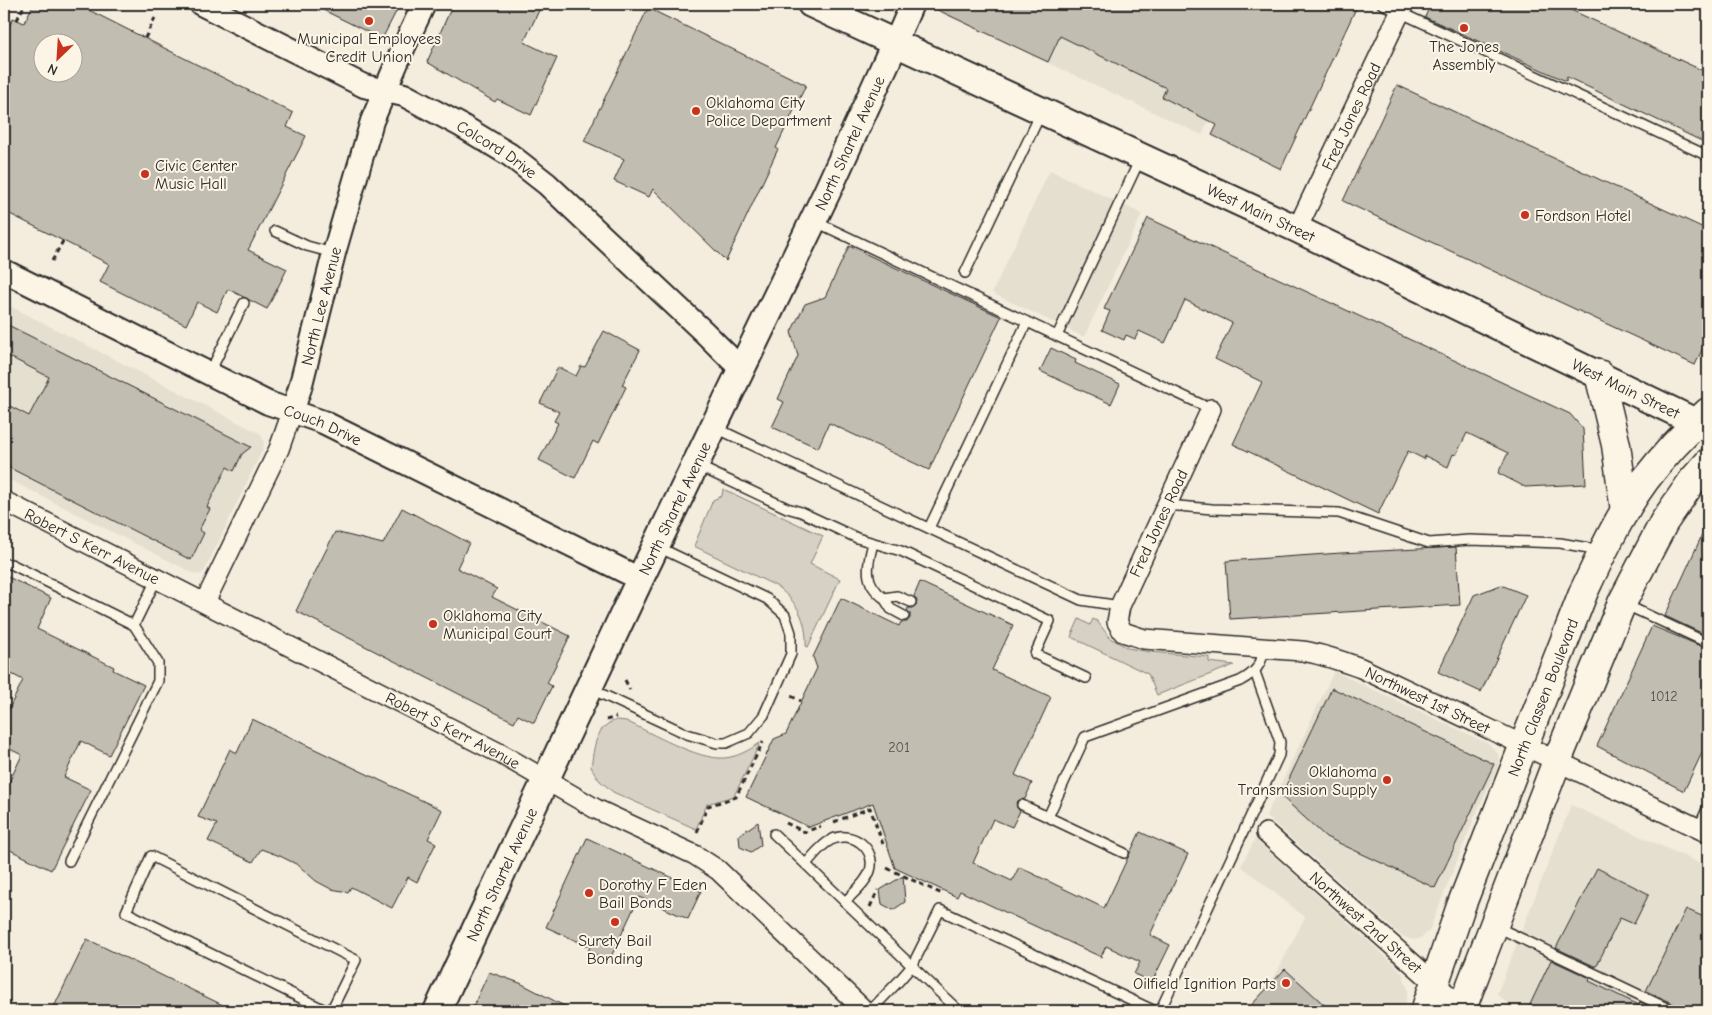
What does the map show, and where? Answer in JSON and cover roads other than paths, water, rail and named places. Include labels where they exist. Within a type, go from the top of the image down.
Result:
[{"type":"main road","name":"West Main Street","points":[[811,4],[1297,230],[1599,374],[1704,421]]},
{"type":"main road","name":"North Shartel Avenue","points":[[437,1011],[640,579],[813,221],[895,43]]},
{"type":"main road","points":[[1599,374],[1616,445],[1625,511]]},
{"type":"main road","name":"North Classen Boulevard","points":[[1425,1011],[1461,906],[1584,591],[1625,511],[1650,474],[1704,421]]},
{"type":"main road","points":[[1463,1010],[1557,761],[1622,603],[1664,522],[1698,473],[1708,462]]},
{"type":"street","name":"Colcord Drive","points":[[201,4],[364,86],[404,95],[494,144],[554,190],[706,333],[742,370]]},
{"type":"street","name":"North Lee Avenue","points":[[205,602],[279,449],[300,388],[334,253],[372,121],[424,4]]},
{"type":"street","name":"North Shartel Avenue","points":[[895,43],[912,4]]},
{"type":"street","name":"Fred Jones Road","points":[[1297,230],[1402,8]]},
{"type":"street","name":"Couch Drive","points":[[4,272],[268,403],[323,422],[640,579]]},
{"type":"street","name":"Fred Jones Road","points":[[1128,635],[1119,627],[1117,622],[1120,606],[1212,410]]},
{"type":"street","name":"Robert S Kerr Avenue","points":[[4,501],[492,750],[596,809],[695,855],[712,866],[865,1011]]},
{"type":"street","name":"Northwest 1st Street","points":[[1128,635],[1144,639],[1319,653],[1337,659],[1360,668],[1703,831]]},
{"type":"street","name":"Northwest 2nd Street","points":[[1266,833],[1463,1010]]},
{"type":"lane","points":[[1382,4],[1402,8],[1708,156]]},
{"type":"lane","points":[[965,272],[1042,111]]},
{"type":"lane","points":[[1057,336],[1141,157]]},
{"type":"lane","points":[[813,221],[1212,410]]},
{"type":"lane","points":[[275,231],[307,246],[334,253]]},
{"type":"lane","points":[[209,374],[244,303]]},
{"type":"lane","points":[[929,528],[1027,322]]},
{"type":"lane","points":[[713,427],[1081,600],[1120,606]]},
{"type":"lane","points":[[695,465],[857,538],[901,551],[1050,621],[1035,654],[1086,678]]},
{"type":"lane","points":[[1167,505],[1212,509],[1339,513],[1429,542],[1469,540],[1560,543],[1603,551]]},
{"type":"lane","points":[[873,543],[868,568],[869,580],[873,588],[884,598],[891,609],[904,616]]},
{"type":"lane","points":[[589,687],[687,734],[717,743],[726,743],[749,733],[764,715],[791,654],[792,633],[784,614],[780,608],[767,599],[656,546]]},
{"type":"lane","points":[[4,564],[12,564],[134,625],[158,663],[158,682],[69,861]]},
{"type":"lane","points":[[134,625],[158,578]]},
{"type":"lane","points":[[884,598],[897,596],[911,602]]},
{"type":"lane","points":[[1622,603],[1708,643]]},
{"type":"lane","points":[[1048,817],[1085,738],[1240,680],[1255,672],[1260,665],[1264,648]]},
{"type":"lane","points":[[1160,1011],[1279,755],[1280,742],[1255,672]]},
{"type":"lane","points":[[1022,805],[1124,853]]},
{"type":"lane","points":[[1703,831],[1708,808]]},
{"type":"lane","points":[[774,834],[959,1011]]},
{"type":"lane","points":[[806,864],[832,839],[850,837],[864,846],[869,853],[871,861],[870,870],[866,879],[845,902]]},
{"type":"lane","points":[[326,1011],[126,912],[151,856],[356,960],[331,1011]]},
{"type":"lane","points":[[870,1011],[912,966],[940,910],[1155,1011]]},
{"type":"lane","points":[[1494,925],[1673,1011]]},
{"type":"place","name":"Municipal Employees Credit Union","points":[[369,21]]},
{"type":"place","name":"The Jones Assembly","points":[[1464,28]]},
{"type":"place","name":"Oklahoma City Police Department","points":[[696,111]]},
{"type":"place","name":"Civic Center Music Hall","points":[[145,174]]},
{"type":"place","name":"Fordson Hotel","points":[[1525,215]]},
{"type":"place","name":"Oklahoma City Municipal Court","points":[[433,624]]},
{"type":"place","name":"Oklahoma Transmission Supply","points":[[1387,780]]},
{"type":"place","name":"Dorothy F Eden Bail Bonds","points":[[589,893]]},
{"type":"place","name":"Surety Bail Bonding","points":[[615,922]]},
{"type":"place","name":"Oilfield Ignition Parts","points":[[1286,983]]}]
